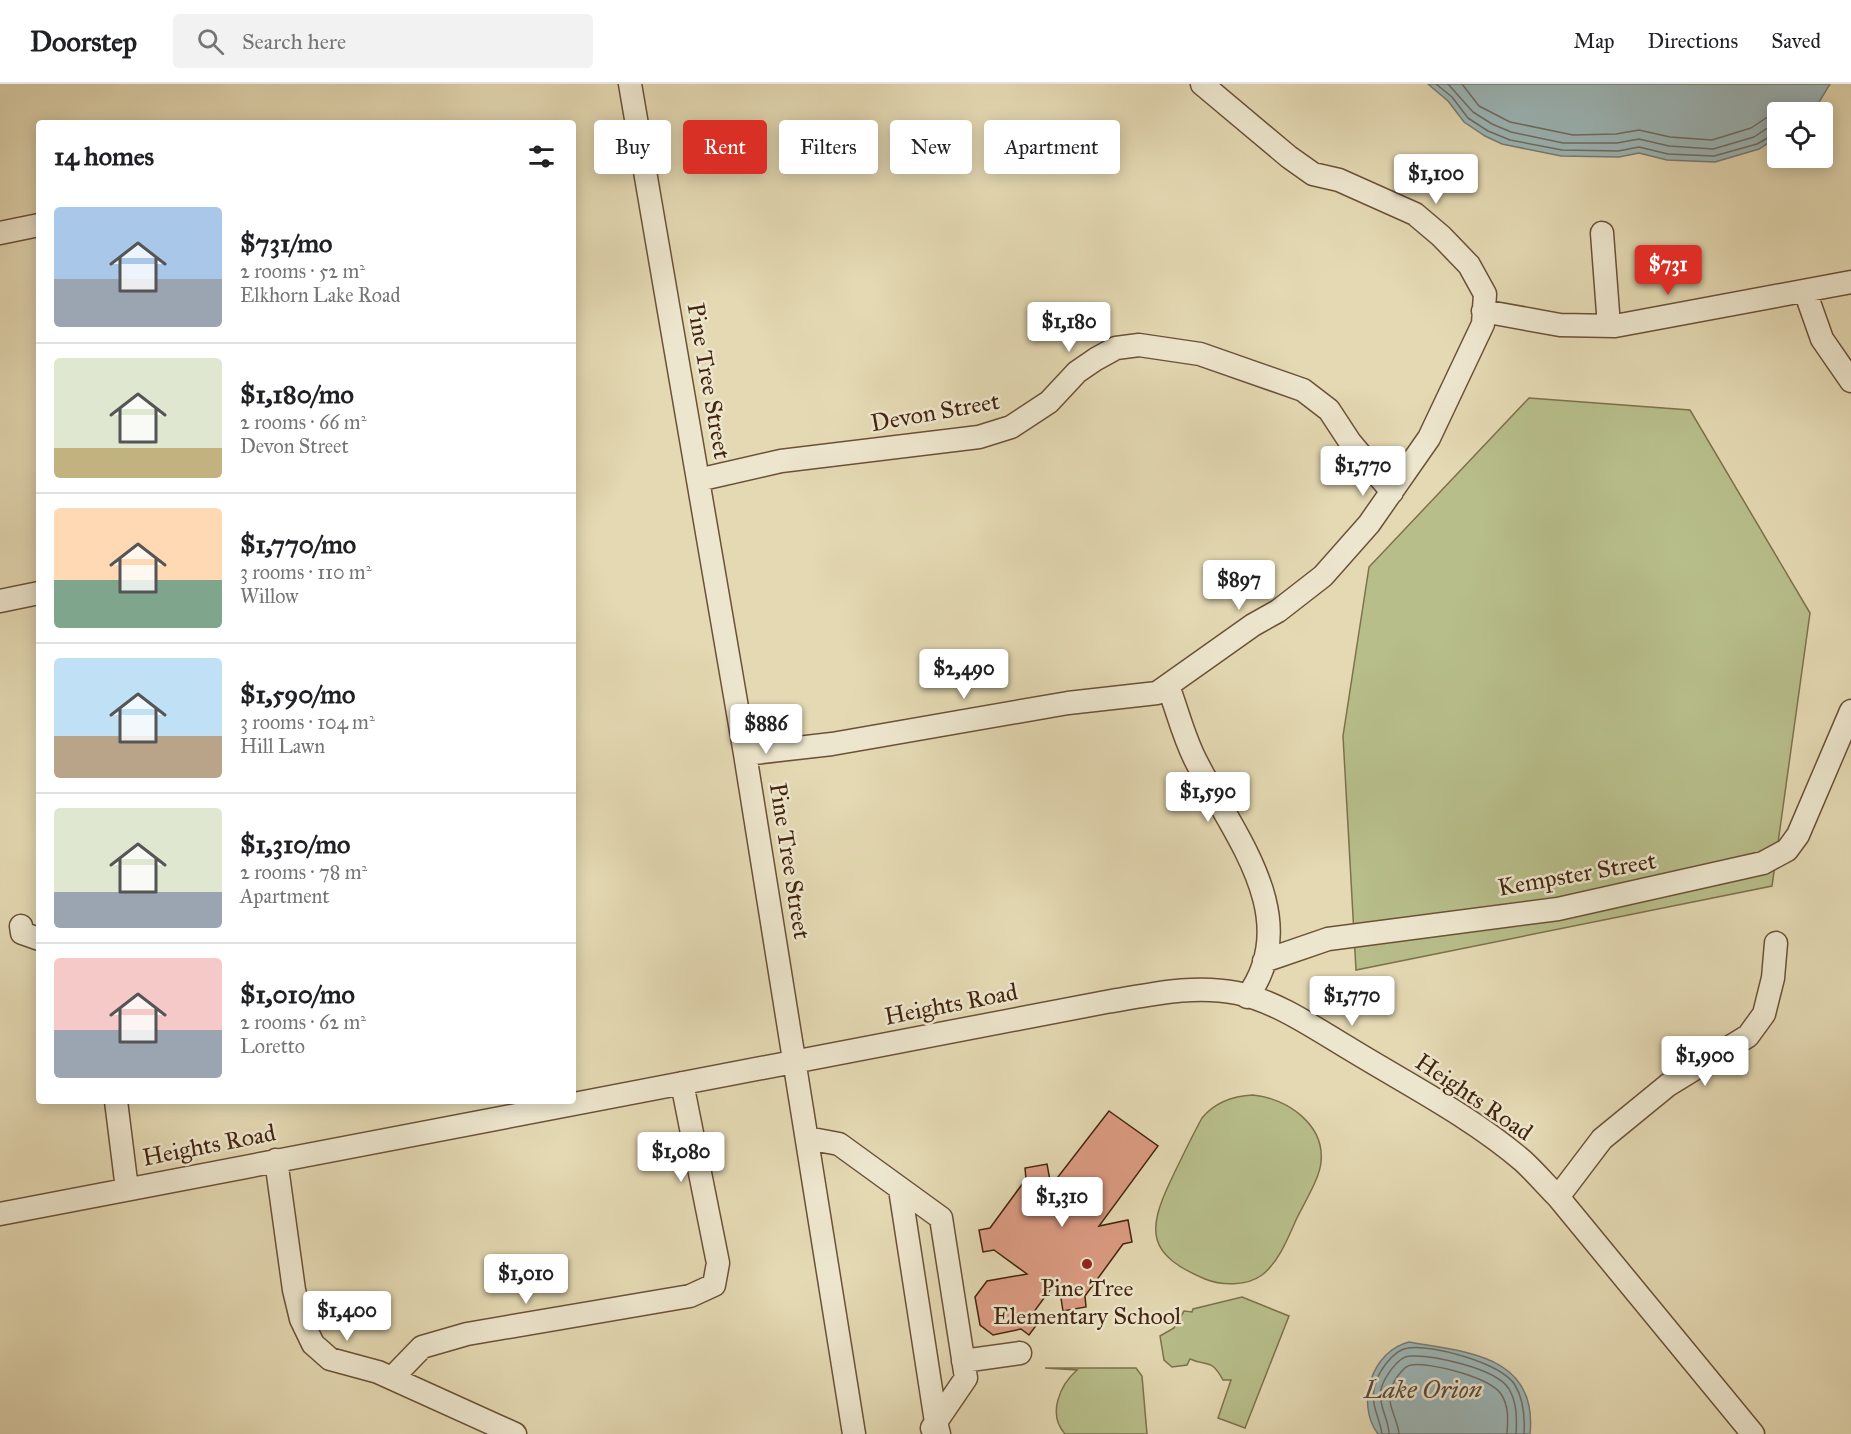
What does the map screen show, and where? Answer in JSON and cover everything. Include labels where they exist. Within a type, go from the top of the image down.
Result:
[{"type":"street","name":"Pine Tree Street","points":[[630,84],[745,754],[854,1434]]},
{"type":"street","points":[[745,754],[832,744],[1068,703],[1157,693],[1310,587],[1369,524],[1429,438],[1483,324],[1485,294],[1469,265],[1441,236],[1415,214],[1371,193],[1313,174],[1288,157],[1202,84]]},
{"type":"street","points":[[0,233],[36,226]]},
{"type":"street","points":[[1602,233],[1609,326]]},
{"type":"street","points":[[1483,311],[1560,325],[1609,326],[1851,282]]},
{"type":"street","points":[[1805,291],[1822,339],[1851,381]]},
{"type":"street","name":"Devon Street","points":[[698,480],[781,461],[979,436],[1011,427],[1049,402],[1077,372],[1096,358],[1116,348],[1139,345],[1200,354],[1303,390],[1329,410],[1350,442],[1392,492]]},
{"type":"street","points":[[0,601],[36,594]]},
{"type":"street","points":[[1168,687],[1196,762],[1239,834],[1258,876],[1266,902],[1268,929],[1262,976],[1247,997]]},
{"type":"street","name":"Kempster Street","points":[[1264,961],[1328,939],[1558,909],[1763,863],[1787,850],[1798,835],[1851,711]]},
{"type":"street","points":[[1558,1197],[1602,1140],[1611,1132],[1668,1085],[1748,1036],[1764,1014],[1773,978],[1776,943]]},
{"type":"street","name":"Heights Road","points":[[576,1103],[1171,991],[1203,990],[1247,997],[1276,1008],[1320,1032],[1478,1128],[1522,1161],[1558,1197],[1753,1434]]},
{"type":"street","points":[[392,1378],[422,1347],[467,1334],[643,1305],[697,1293],[714,1285],[718,1263],[682,1083]]},
{"type":"street","points":[[116,1104],[127,1189]]},
{"type":"street","name":"Heights Road","points":[[0,1214],[571,1104]]},
{"type":"street","points":[[807,1138],[839,1144],[941,1218],[966,1378],[934,1430]]},
{"type":"street","points":[[276,1160],[294,1290],[301,1318],[313,1344],[330,1359],[392,1378],[515,1434]]},
{"type":"street","points":[[900,1189],[934,1430]]},
{"type":"street","points":[[963,1361],[1020,1353]]},
{"type":"green space","points":[[1529,398],[1690,410],[1810,613],[1772,886],[1356,970],[1343,736],[1369,567]]},
{"type":"green space","points":[[1253,1095],[1278,1101],[1301,1115],[1317,1136],[1321,1148],[1320,1168],[1286,1242],[1268,1270],[1256,1279],[1242,1283],[1219,1283],[1186,1270],[1172,1261],[1163,1251],[1157,1240],[1158,1214],[1171,1180],[1202,1118],[1207,1112],[1225,1101]]},
{"type":"green space","points":[[1242,1297],[1289,1316],[1245,1428],[1218,1418],[1231,1380],[1223,1380],[1209,1364],[1190,1359],[1187,1365],[1172,1367],[1164,1360],[1160,1336],[1174,1328],[1184,1311],[1192,1312],[1193,1309]]},
{"type":"green space","points":[[1045,1368],[1136,1368],[1142,1376],[1147,1434],[1065,1434],[1057,1418],[1056,1409],[1065,1384],[1077,1370]]},
{"type":"water","points":[[1428,84],[1830,84],[1819,102],[1767,102],[1767,144],[1759,149],[1715,162],[1667,160],[1639,153],[1619,157],[1561,156],[1502,144],[1464,122],[1448,101]]},
{"type":"water","name":"Lake Orion","points":[[1409,1342],[1474,1355],[1494,1362],[1510,1373],[1522,1388],[1529,1408],[1530,1434],[1378,1434],[1371,1422],[1368,1408],[1371,1380],[1385,1356],[1396,1347]]},
{"type":"building","points":[[1109,1111],[1158,1146],[1099,1226],[1128,1220],[1132,1242],[1123,1244],[1085,1296],[1086,1307],[1063,1311],[1058,1279],[1033,1313],[1041,1319],[1029,1335],[1021,1329],[993,1335],[980,1325],[975,1297],[987,1281],[1027,1274],[994,1250],[983,1252],[979,1230],[990,1228],[1026,1179],[1025,1168],[1047,1164],[1051,1186]]},
{"type":"place","name":"Pine Tree Elementary School","points":[[1087,1264]]}]
